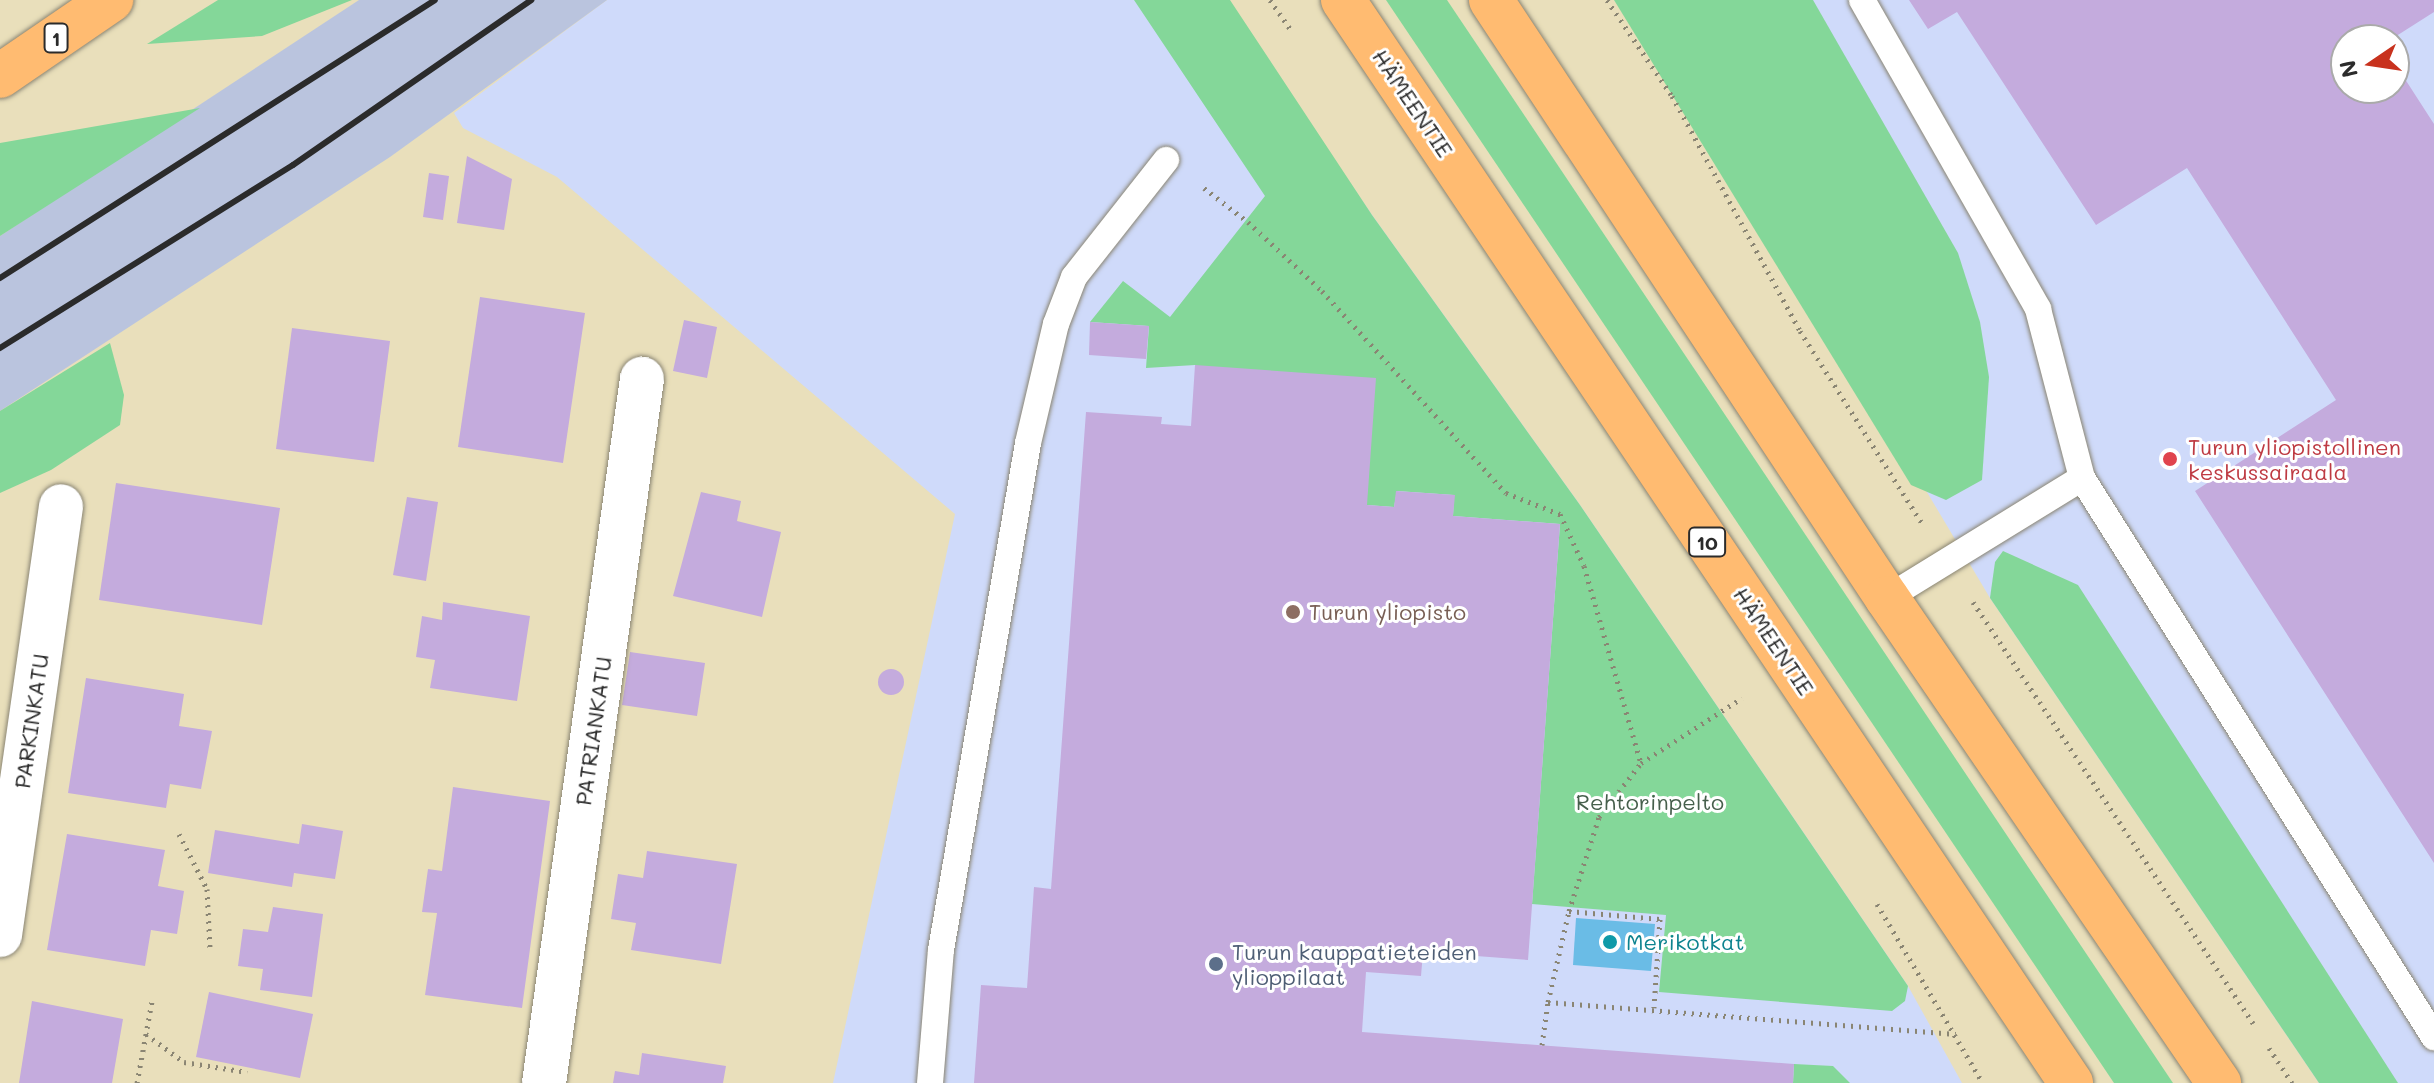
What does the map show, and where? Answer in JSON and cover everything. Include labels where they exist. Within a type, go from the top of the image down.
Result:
[{"type":"highway","name":"1","points":[[0,76],[111,0]]},
{"type":"highway","name":"HÄMEENTIE","points":[[1343,0],[2071,1083]]},
{"type":"highway","points":[[1491,0],[1887,598],[2219,1083]]},
{"type":"street","name":"PATRIANKATU","points":[[544,1083],[642,379]]},
{"type":"street","name":"PARKINKATU","points":[[0,935],[61,506]]},
{"type":"lane","points":[[1862,0],[2038,309],[2082,478],[2434,1037]]},
{"type":"lane","points":[[930,1083],[941,950],[1028,443],[1056,324],[1074,277],[1166,160]]},
{"type":"lane","points":[[1887,598],[2082,478]]},
{"type":"path","points":[[1166,160],[1248,222],[1322,291],[1506,493],[1560,514],[1584,566],[1641,763]]},
{"type":"path","points":[[1542,1045],[1548,1002],[1569,911],[1599,817],[1641,763],[1742,698]]},
{"type":"path","points":[[179,834],[207,889],[210,949]]},
{"type":"path","points":[[1569,911],[1660,919],[1654,1008]]},
{"type":"path","points":[[137,1083],[152,1001]]},
{"type":"path","points":[[1548,1002],[1956,1034]]},
{"type":"path","points":[[146,1034],[184,1062],[247,1072]]},
{"type":"shaded area","points":[[359,0],[607,0],[390,157],[0,411],[0,236]]},
{"type":"shaded area","name":"Turun yliopisto","points":[[607,0],[1226,0],[1372,215],[1580,505],[1908,986],[1962,1083],[833,1083],[955,514],[557,177],[463,128],[454,113]]},
{"type":"shaded area","name":"Turun yliopistollinen keskussairaala","points":[[1634,0],[2434,0],[2434,1083],[2319,1083],[1990,598]]},
{"type":"green space","points":[[218,0],[352,0],[262,36],[147,44]]},
{"type":"green space","name":"Rehtorinpelto","points":[[1134,0],[1230,0],[1372,215],[1580,505],[1908,986],[1905,1001],[1892,1011],[1659,992],[1666,915],[1532,904],[1560,524],[1453,516],[1454,495],[1397,491],[1394,507],[1367,505],[1195,365],[1146,368],[1149,326],[1090,322],[1123,281],[1170,317],[1265,196]]},
{"type":"green space","points":[[1386,0],[1447,0],[2173,1083],[2114,1083]]},
{"type":"green space","points":[[1614,0],[1813,0],[1958,253],[1980,322],[1989,377],[1982,480],[1946,500],[1911,485]]},
{"type":"green space","points":[[200,108],[0,236],[0,143]]},
{"type":"green space","points":[[110,343],[124,395],[120,425],[51,470],[0,493],[0,411]]},
{"type":"green space","points":[[2003,551],[2078,585],[2398,1083],[2319,1083],[1990,598],[1995,562]]},
{"type":"green space","points":[[1794,1064],[1833,1066],[1850,1083],[1793,1083]]},
{"type":"water","points":[[1576,918],[1655,924],[1651,971],[1573,965]]},
{"type":"building","points":[[1909,0],[2434,0],[2434,12],[2410,27],[2410,24],[2330,24],[2330,104],[2410,104],[2410,87],[2434,124],[2434,863],[2195,491],[2336,400],[2187,168],[2096,225],[1957,12],[1928,29]]},
{"type":"building","points":[[467,156],[512,179],[504,230],[457,223]]},
{"type":"building","points":[[429,173],[449,176],[443,220],[423,217]]},
{"type":"building","points":[[480,297],[585,313],[563,463],[458,447]]},
{"type":"building","points":[[684,320],[717,327],[707,378],[673,371]]},
{"type":"building","points":[[1090,322],[1149,326],[1146,359],[1089,355]]},
{"type":"building","points":[[292,328],[390,341],[374,462],[276,449]]},
{"type":"building","points":[[1195,365],[1376,378],[1367,505],[1394,507],[1396,491],[1455,495],[1453,516],[1560,524],[1528,960],[1423,952],[1421,976],[1366,972],[1362,1032],[1794,1064],[1793,1083],[974,1083],[981,985],[1027,988],[1034,887],[1051,889],[1086,412],[1162,417],[1161,424],[1191,426]]},
{"type":"building","points":[[116,483],[280,508],[262,625],[99,600]]},
{"type":"building","points":[[701,492],[741,501],[737,521],[781,532],[762,617],[673,596]]},
{"type":"building","points":[[407,497],[438,502],[426,581],[393,575]]},
{"type":"building","points":[[443,602],[530,616],[517,701],[430,688],[435,660],[416,657],[422,616],[442,620]]},
{"type":"building","points":[[630,652],[705,663],[697,716],[622,705]]},
{"type":"building","points":[[891,669],[900,673],[904,682],[900,691],[891,695],[882,691],[878,682],[882,673]]},
{"type":"building","points":[[86,678],[184,694],[179,726],[212,731],[201,789],[170,784],[166,808],[68,793]]},
{"type":"building","points":[[453,787],[550,801],[522,1008],[425,995],[437,913],[422,912],[428,869],[442,871]]},
{"type":"building","points":[[302,824],[343,831],[335,879],[294,873],[292,887],[208,873],[215,830],[299,844]]},
{"type":"building","points":[[67,834],[165,850],[158,886],[184,891],[177,934],[151,930],[145,966],[47,950]]},
{"type":"building","points":[[647,851],[737,864],[721,964],[631,950],[636,923],[611,919],[618,874],[643,878]]},
{"type":"building","points":[[273,907],[323,914],[312,997],[260,990],[263,969],[238,966],[243,929],[268,932]]},
{"type":"building","points":[[209,992],[313,1014],[300,1078],[196,1057]]},
{"type":"building","points":[[32,1001],[123,1019],[112,1083],[19,1083]]},
{"type":"building","points":[[642,1053],[726,1066],[723,1083],[613,1083],[615,1071],[639,1075]]},
{"type":"railway","points":[[0,278],[435,0]]},
{"type":"railway","points":[[0,348],[293,165],[531,0]]},
{"type":"place","name":"Turun yliopistollinen keskussairaala","points":[[2170,459]]},
{"type":"place","name":"Turun yliopisto","points":[[1293,612]]},
{"type":"place","name":"Merikotkat","points":[[1610,942]]},
{"type":"place","name":"Turun kauppatieteiden ylioppilaat","points":[[1216,964]]}]
